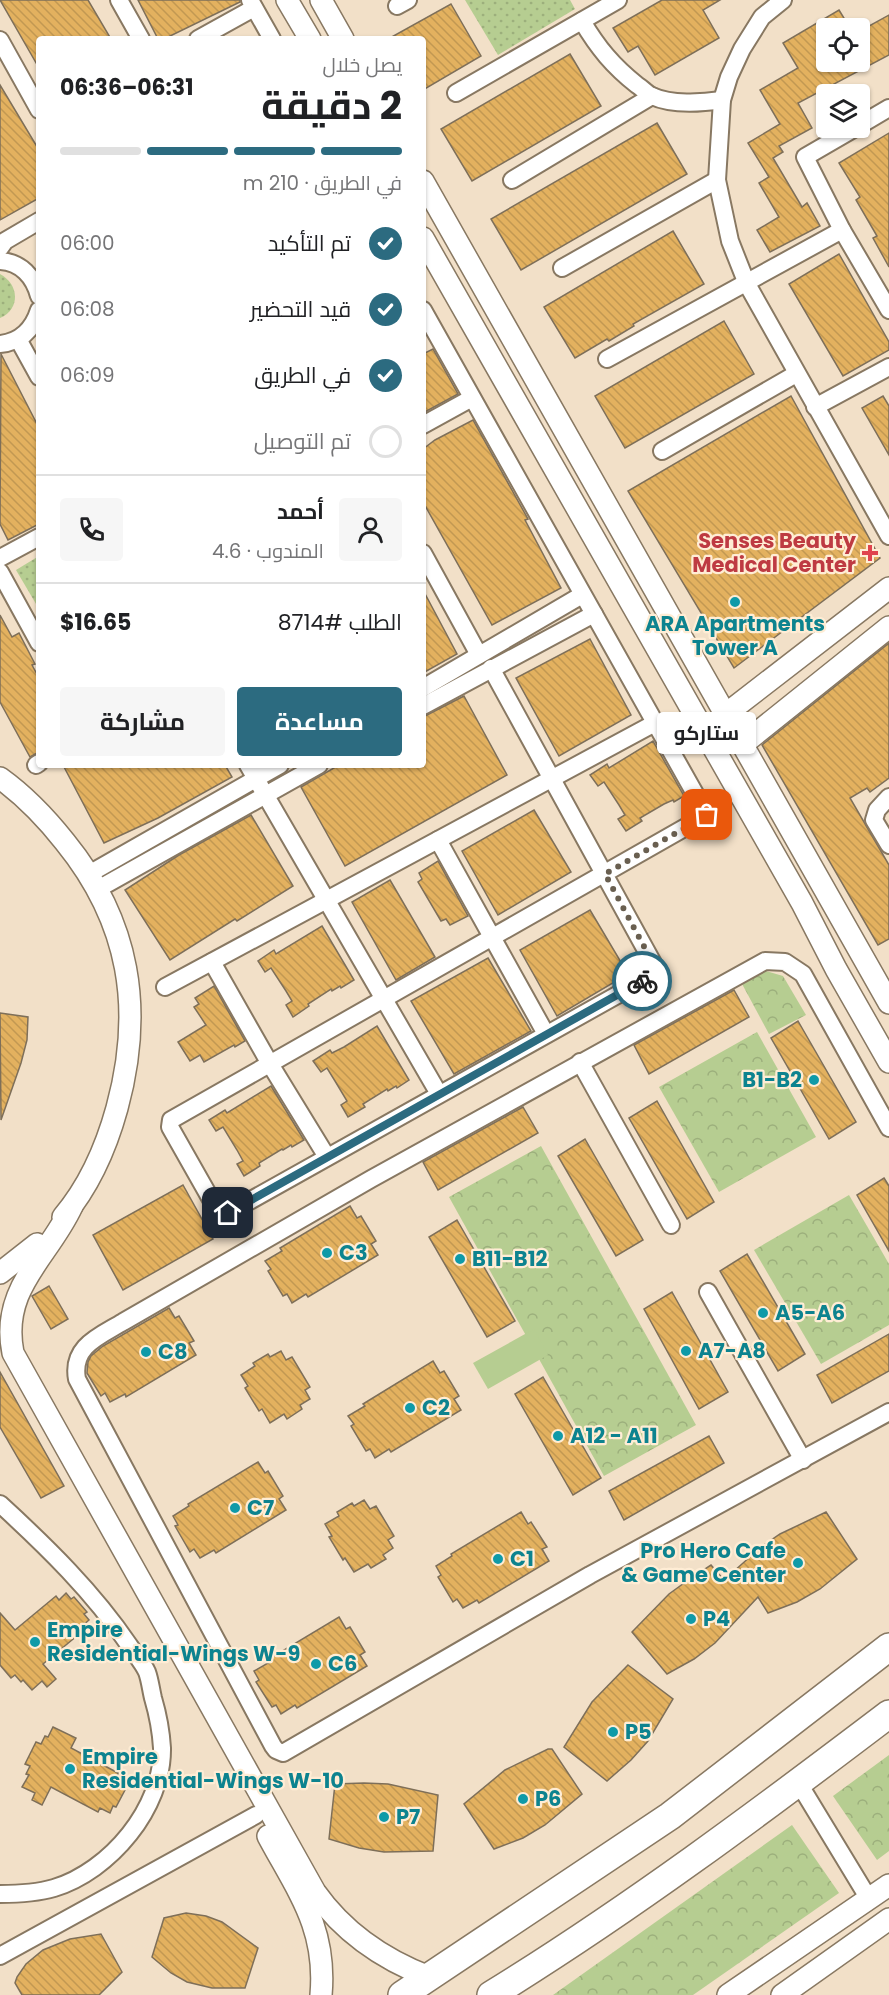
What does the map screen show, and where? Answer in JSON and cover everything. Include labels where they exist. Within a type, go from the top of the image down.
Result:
[{"type":"highway","points":[[402,1995],[670,1816],[889,1647]]},
{"type":"highway","points":[[491,1995],[628,1904],[889,1714]]},
{"type":"street","points":[[119,0],[139,36]]},
{"type":"street","points":[[287,0],[307,36]]},
{"type":"street","points":[[321,0],[341,36]]},
{"type":"street","points":[[456,93],[618,0]]},
{"type":"street","points":[[783,0],[762,17],[742,49],[729,76],[722,100],[717,180],[730,241],[747,284],[889,536]]},
{"type":"street","points":[[203,36],[252,4],[270,36]]},
{"type":"street","points":[[582,21],[598,48],[622,73],[652,96],[701,103],[722,100]]},
{"type":"street","points":[[0,40],[36,105]]},
{"type":"street","points":[[512,180],[652,96]]},
{"type":"street","points":[[870,119],[889,108]]},
{"type":"street","points":[[838,138],[805,157],[842,230],[889,310]]},
{"type":"street","points":[[562,268],[717,180]]},
{"type":"street","points":[[426,186],[889,1003]]},
{"type":"street","points":[[0,248],[4,241],[36,223]]},
{"type":"street","points":[[607,359],[842,230]]},
{"type":"street","points":[[426,244],[889,1062]]},
{"type":"street","points":[[439,268],[463,253]]},
{"type":"street","points":[[0,261],[18,266],[36,285]]},
{"type":"street","points":[[36,318],[28,332],[5,343],[36,374]]},
{"type":"street","points":[[426,321],[707,815],[605,874],[171,1120],[170,1127],[217,1210],[222,1214],[228,1213],[644,980],[654,972],[653,963],[605,874],[491,668]]},
{"type":"street","points":[[815,407],[889,367]]},
{"type":"street","points":[[662,450],[796,374]]},
{"type":"street","points":[[426,423],[472,398]]},
{"type":"street","points":[[0,558],[36,539]]},
{"type":"street","points":[[426,558],[479,655]]},
{"type":"street","points":[[0,572],[36,637]]},
{"type":"street","points":[[726,714],[889,588]]},
{"type":"street","points":[[426,686],[582,595]]},
{"type":"street","points":[[426,704],[594,614]]},
{"type":"street","points":[[742,744],[889,627]]},
{"type":"street","points":[[165,987],[655,723]]},
{"type":"street","points":[[94,882],[130,850],[252,772],[268,768]]},
{"type":"street","points":[[94,882],[138,867],[313,768]]},
{"type":"street","points":[[252,772],[439,1094]]},
{"type":"street","points":[[0,778],[20,793],[51,824],[94,882],[115,924],[126,965],[130,986],[131,1028],[126,1070],[113,1121],[95,1168],[56,1235],[29,1268],[14,1292],[7,1311],[9,1343],[18,1363],[292,1850],[320,1914],[321,1995]]},
{"type":"street","points":[[889,797],[877,810],[874,820],[889,845]]},
{"type":"street","points":[[438,840],[546,1034]]},
{"type":"street","points":[[130,850],[138,867]]},
{"type":"street","points":[[816,931],[841,918]]},
{"type":"street","points":[[889,1128],[803,974],[785,962],[765,961],[371,1179],[123,1322],[87,1344],[77,1359],[75,1368],[77,1379],[273,1746],[279,1752],[287,1752],[590,1575],[889,1412]]},
{"type":"street","points":[[212,962],[270,1064],[327,1157]]},
{"type":"street","points":[[580,1062],[671,1225]]},
{"type":"street","points":[[0,1274],[36,1245],[72,1206]]},
{"type":"street","points":[[708,1292],[803,1460]]},
{"type":"street","points":[[0,1356],[256,1815],[320,1914],[346,1929],[391,1961],[429,1977]]},
{"type":"street","points":[[0,1504],[49,1548],[113,1622],[147,1672],[159,1718],[162,1749],[157,1780],[145,1809],[129,1835],[108,1858],[83,1876],[54,1888],[0,1894]]},
{"type":"street","points":[[798,1782],[869,1899]]},
{"type":"street","points":[[0,1956],[256,1815]]},
{"type":"street","points":[[728,1995],[889,1885]]},
{"type":"street","points":[[782,1995],[887,1925]]},
{"type":"green space","points":[[465,0],[570,0],[575,9],[498,55]]},
{"type":"green space","points":[[0,274],[11,284],[15,296],[12,309],[0,318]]},
{"type":"green space","points":[[36,558],[36,604],[16,570]]},
{"type":"green space","points":[[766,971],[783,976],[806,1015],[769,1034],[741,982]]},
{"type":"green space","points":[[757,1032],[816,1137],[719,1192],[659,1087]]},
{"type":"green space","points":[[541,1146],[696,1425],[604,1476],[449,1197]]},
{"type":"green space","points":[[849,1195],[889,1264],[889,1325],[821,1364],[754,1250]]},
{"type":"green space","points":[[534,1329],[548,1355],[488,1389],[473,1363]]},
{"type":"green space","points":[[889,1755],[889,1851],[877,1860],[833,1796]]},
{"type":"green space","points":[[792,1825],[839,1893],[693,1995],[553,1995]]},
{"type":"building","points":[[0,0],[88,0],[109,36],[36,36],[36,63]]},
{"type":"building","points":[[138,0],[240,0],[170,36],[156,36]]},
{"type":"building","points":[[662,0],[720,0],[703,10],[719,38],[655,75],[638,46],[628,52],[613,28]]},
{"type":"building","points":[[451,4],[481,56],[426,88],[426,36],[393,36]]},
{"type":"building","points":[[839,10],[844,18],[825,18]]},
{"type":"building","points":[[889,15],[889,55],[870,65],[870,25]]},
{"type":"building","points":[[816,24],[816,72],[857,72],[834,84],[816,84],[816,94],[798,103],[812,128],[779,146],[783,152],[773,158],[802,207],[807,203],[820,226],[770,252],[757,230],[779,217],[759,183],[769,177],[748,143],[780,124],[760,90],[798,68],[783,43]]},
{"type":"building","points":[[570,54],[601,106],[472,181],[441,129]]},
{"type":"building","points":[[0,85],[36,145],[36,200],[0,220]]},
{"type":"building","points":[[657,123],[687,174],[521,270],[491,219]]},
{"type":"building","points":[[889,133],[889,267],[873,238],[877,236],[856,200],[860,197],[839,163]]},
{"type":"building","points":[[673,231],[704,284],[633,324],[634,326],[609,341],[607,339],[575,358],[544,307]]},
{"type":"building","points":[[839,254],[889,342],[889,350],[843,376],[789,284]]},
{"type":"building","points":[[724,321],[754,374],[625,448],[595,396]]},
{"type":"building","points":[[433,349],[458,394],[426,411],[426,352]]},
{"type":"building","points":[[1,354],[36,422],[36,526],[8,540],[0,524]]},
{"type":"building","points":[[791,396],[880,558],[734,668],[628,491]]},
{"type":"building","points":[[883,396],[889,406],[889,455],[862,408]]},
{"type":"building","points":[[473,420],[528,519],[525,520],[561,588],[492,625],[426,507],[426,447]]},
{"type":"building","points":[[426,596],[457,654],[426,671]]},
{"type":"building","points":[[0,615],[12,637],[19,633],[35,664],[32,665],[36,672],[36,754],[30,757],[0,702]]},
{"type":"building","points":[[590,639],[631,715],[559,756],[516,678]]},
{"type":"building","points":[[889,643],[889,778],[870,792],[867,788],[850,798],[889,865],[889,939],[878,945],[762,745]]},
{"type":"building","points":[[464,696],[507,775],[345,866],[301,787],[334,768],[426,768],[426,715]]},
{"type":"building","points":[[653,741],[684,796],[640,818],[642,821],[626,831],[618,819],[625,815],[619,805],[604,782],[598,786],[590,775],[607,764],[609,768]]},
{"type":"building","points":[[65,768],[227,768],[232,777],[158,818],[104,843]]},
{"type":"building","points":[[534,810],[571,872],[498,915],[462,851]]},
{"type":"building","points":[[251,815],[293,886],[170,960],[125,890],[179,855]]},
{"type":"building","points":[[438,861],[468,916],[450,925],[446,919],[441,921],[418,882],[422,879],[419,873]]},
{"type":"building","points":[[390,880],[435,957],[396,980],[352,902]]},
{"type":"building","points":[[590,910],[628,974],[557,1016],[520,950]]},
{"type":"building","points":[[322,926],[354,980],[341,988],[340,986],[332,991],[331,989],[293,1017],[286,1005],[292,1001],[286,991],[271,968],[265,972],[258,961],[274,950],[276,954]]},
{"type":"building","points":[[488,958],[531,1031],[454,1074],[411,1001]]},
{"type":"building","points":[[214,986],[245,1041],[204,1062],[200,1055],[190,1061],[178,1042],[206,1025],[194,1007],[199,1004],[195,998]]},
{"type":"building","points":[[734,990],[749,1017],[649,1074],[634,1045]]},
{"type":"building","points":[[0,1013],[28,1017],[27,1040],[21,1063],[1,1120]]},
{"type":"building","name":"B1-B2","points":[[798,1021],[856,1122],[829,1139],[771,1038]]},
{"type":"building","points":[[377,1026],[409,1080],[397,1088],[396,1086],[388,1091],[387,1089],[363,1104],[365,1107],[348,1117],[341,1105],[347,1101],[327,1068],[321,1072],[313,1061],[330,1050],[332,1053],[344,1047]]},
{"type":"building","points":[[271,1086],[304,1140],[292,1147],[291,1145],[282,1149],[259,1163],[260,1166],[244,1176],[237,1164],[243,1161],[223,1127],[216,1131],[209,1120],[225,1110],[227,1113]]},
{"type":"building","points":[[657,1101],[714,1202],[687,1219],[629,1118]]},
{"type":"building","points":[[523,1107],[538,1133],[438,1190],[423,1162]]},
{"type":"building","points":[[585,1139],[643,1240],[616,1256],[558,1156]]},
{"type":"building","points":[[884,1178],[889,1186],[889,1251],[857,1195]]},
{"type":"building","points":[[183,1185],[213,1239],[123,1290],[93,1235]]},
{"type":"building","name":"C3","points":[[350,1206],[357,1218],[361,1216],[376,1241],[371,1244],[378,1255],[308,1297],[306,1294],[292,1303],[287,1294],[283,1296],[268,1271],[271,1269],[265,1261],[282,1251],[280,1248]]},
{"type":"building","name":"B11-B12","points":[[457,1220],[515,1321],[487,1337],[429,1237]]},
{"type":"building","name":"A5-A6","points":[[747,1254],[805,1354],[778,1371],[720,1271]]},
{"type":"building","points":[[49,1286],[68,1319],[51,1329],[32,1296]]},
{"type":"building","name":"A7-A8","points":[[672,1292],[728,1392],[699,1409],[644,1309]]},
{"type":"building","name":"C8","points":[[169,1308],[175,1318],[179,1316],[194,1341],[189,1343],[196,1355],[126,1397],[125,1394],[110,1402],[105,1393],[101,1396],[87,1373],[91,1356],[103,1346]]},
{"type":"building","points":[[889,1334],[889,1371],[832,1403],[817,1375]]},
{"type":"building","points":[[281,1351],[286,1360],[292,1357],[310,1387],[305,1390],[310,1399],[300,1405],[302,1409],[287,1419],[284,1414],[270,1423],[262,1409],[259,1411],[245,1388],[248,1386],[241,1375],[255,1366],[253,1363],[268,1354],[270,1357]]},
{"type":"building","name":"C2","points":[[433,1361],[440,1373],[444,1371],[459,1396],[454,1399],[461,1410],[391,1452],[389,1449],[375,1458],[370,1449],[366,1451],[351,1426],[354,1424],[348,1416],[365,1406],[363,1404]]},
{"type":"building","points":[[0,1372],[64,1486],[41,1498],[0,1427]]},
{"type":"building","name":"A12 - A11","points":[[543,1377],[601,1478],[573,1495],[515,1394]]},
{"type":"building","points":[[709,1436],[724,1463],[624,1520],[609,1491]]},
{"type":"building","name":"C7","points":[[258,1462],[265,1473],[268,1471],[283,1496],[279,1499],[286,1510],[216,1553],[214,1550],[200,1558],[194,1549],[190,1552],[175,1526],[178,1525],[173,1516],[189,1506],[188,1504]]},
{"type":"building","points":[[364,1500],[370,1509],[376,1506],[394,1536],[388,1540],[393,1548],[383,1555],[386,1559],[371,1568],[368,1564],[354,1572],[345,1558],[343,1560],[329,1537],[332,1536],[325,1524],[339,1516],[337,1512],[352,1503],[354,1506]]},
{"type":"building","name":"C1","points":[[521,1512],[528,1524],[531,1522],[547,1547],[542,1549],[549,1561],[479,1603],[477,1600],[463,1608],[457,1599],[453,1602],[438,1577],[441,1575],[436,1566],[452,1556],[451,1554]]},
{"type":"building","points":[[826,1512],[857,1559],[820,1589],[797,1602],[768,1613],[758,1597],[715,1643],[694,1659],[667,1674],[632,1632],[669,1594],[711,1565],[724,1580],[761,1547],[780,1534]]},
{"type":"building","name":"Empire Residential-Wings W-9","points":[[66,1593],[71,1599],[74,1597],[87,1612],[84,1614],[89,1620],[81,1627],[84,1630],[43,1664],[56,1679],[47,1687],[42,1681],[32,1690],[15,1675],[11,1678],[0,1665],[0,1613],[15,1630],[56,1596],[59,1600]]},
{"type":"building","name":"C6","points":[[339,1617],[346,1629],[350,1627],[365,1652],[360,1655],[367,1666],[297,1708],[295,1705],[281,1714],[276,1705],[272,1707],[256,1682],[259,1680],[254,1671],[270,1662],[269,1659]]},
{"type":"building","name":"P5","points":[[628,1665],[673,1699],[648,1741],[607,1781],[564,1747],[592,1702]]},
{"type":"building","name":"Empire Residential-Wings W-10","points":[[53,1727],[76,1738],[71,1748],[118,1773],[117,1777],[125,1781],[122,1788],[125,1790],[110,1813],[100,1808],[98,1812],[51,1787],[42,1805],[32,1800],[35,1793],[22,1787],[29,1775],[26,1774],[30,1766],[25,1764],[36,1742],[41,1744]]},
{"type":"building","name":"P6","points":[[552,1749],[582,1794],[545,1825],[523,1838],[494,1849],[464,1804],[505,1770]]},
{"type":"building","name":"P7","points":[[335,1784],[388,1784],[438,1795],[433,1851],[384,1852],[359,1848],[329,1839]]},
{"type":"building","points":[[186,1913],[206,1916],[222,1922],[258,1948],[245,1988],[212,1988],[187,1982],[171,1973],[152,1957],[164,1918]]},
{"type":"building","points":[[101,1934],[122,1972],[99,1995],[22,1995],[15,1983],[17,1977],[26,1964],[43,1950],[70,1939]]},
{"type":"way so far","points":[[642,981],[654,972],[653,963],[605,874],[707,815]]},
{"type":"place","name":"Senses Beauty Medical Center","points":[[870,553]]},
{"type":"place","name":"ARA Apartments Tower A","points":[[735,602]]},
{"type":"place","name":"ستاركو","points":[[707,815]]},
{"type":"place","name":"B1-B2","points":[[814,1080]]},
{"type":"place","name":"C3","points":[[327,1253]]},
{"type":"place","name":"B11-B12","points":[[460,1259]]},
{"type":"place","name":"A5-A6","points":[[763,1313]]},
{"type":"place","name":"A7-A8","points":[[686,1351]]},
{"type":"place","name":"C8","points":[[146,1352]]},
{"type":"place","name":"C2","points":[[410,1408]]},
{"type":"place","name":"A12 - A11","points":[[558,1436]]},
{"type":"place","name":"C7","points":[[235,1508]]},
{"type":"place","name":"C1","points":[[498,1559]]},
{"type":"place","name":"Pro Hero Cafe & Game Center","points":[[798,1563]]},
{"type":"place","name":"P4","points":[[691,1619]]},
{"type":"place","name":"Empire Residential-Wings W-9","points":[[35,1642]]},
{"type":"place","name":"C6","points":[[316,1664]]},
{"type":"place","name":"P5","points":[[613,1732]]},
{"type":"place","name":"Empire Residential-Wings W-10","points":[[70,1769]]},
{"type":"place","name":"P6","points":[[523,1799]]},
{"type":"place","name":"P7","points":[[384,1817]]},
{"type":"route","points":[[228,1213],[642,981]]}]
